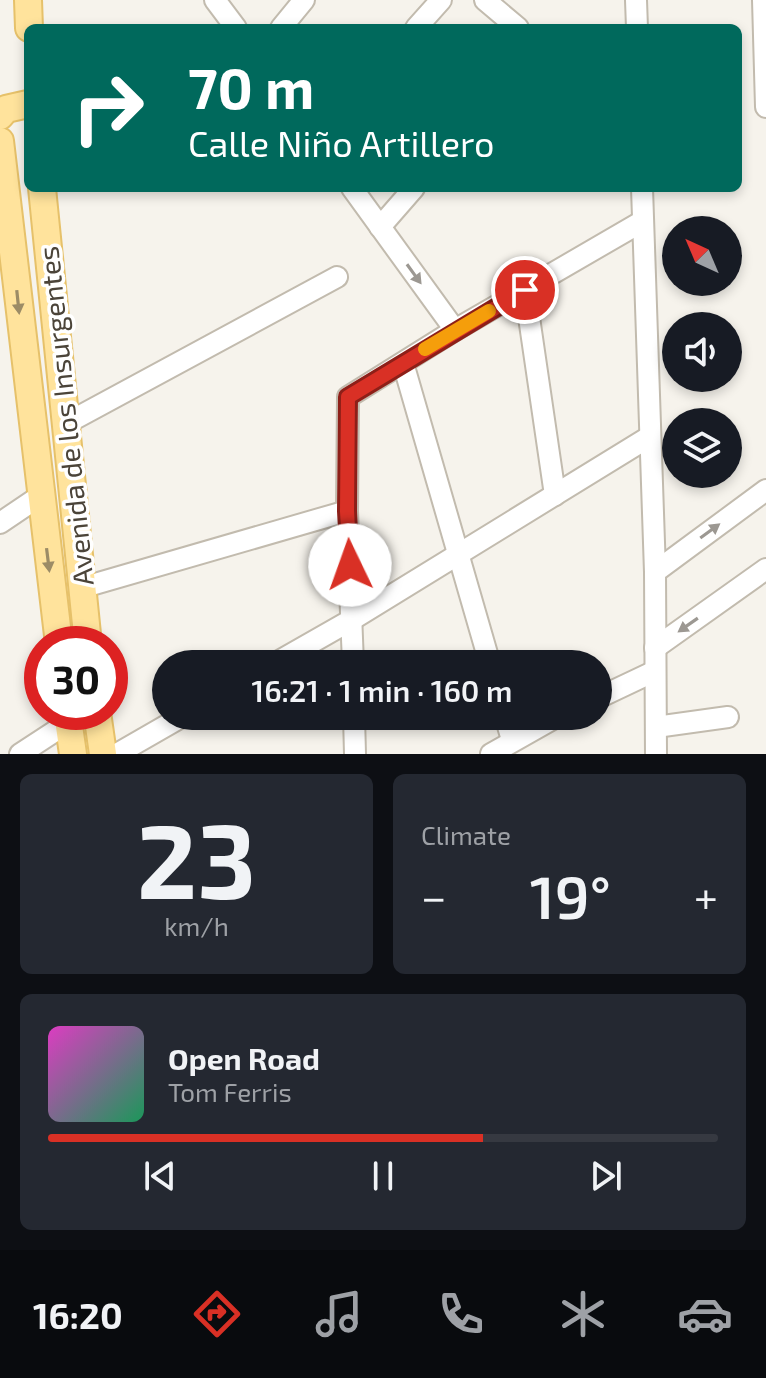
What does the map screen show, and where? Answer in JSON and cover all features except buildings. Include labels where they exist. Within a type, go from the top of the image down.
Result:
[{"type":"main road","points":[[28,0],[29,24]]},
{"type":"main road","points":[[0,116],[6,109],[24,105]]},
{"type":"main road","name":"Avenida de los Insurgentes","points":[[1,155],[57,626]]},
{"type":"main road","name":"Avenida de los Insurgentes","points":[[42,192],[86,626]]},
{"type":"main road","points":[[70,730],[73,754]]},
{"type":"main road","points":[[100,730],[103,754]]},
{"type":"street","points":[[215,0],[233,24]]},
{"type":"street","points":[[284,24],[304,0]]},
{"type":"street","points":[[420,24],[441,0]]},
{"type":"street","points":[[485,0],[513,24]]},
{"type":"street","points":[[636,0],[637,24]]},
{"type":"street","points":[[763,0],[766,107]]},
{"type":"street","points":[[355,192],[455,330]]},
{"type":"street","points":[[380,227],[411,192]]},
{"type":"street","points":[[642,192],[655,572],[656,754]]},
{"type":"street","points":[[353,650],[347,511],[348,397],[455,330],[643,221]]},
{"type":"street","points":[[67,423],[337,277]]},
{"type":"street","points":[[525,290],[555,495]]},
{"type":"street","points":[[403,363],[486,650]]},
{"type":"street","points":[[299,650],[649,437]]},
{"type":"street","points":[[655,572],[766,490]]},
{"type":"street","points":[[0,523],[40,496]]},
{"type":"street","points":[[81,588],[347,511]]},
{"type":"street","points":[[655,648],[766,569]]},
{"type":"street","points":[[612,691],[655,671]]},
{"type":"street","points":[[656,727],[728,717]]},
{"type":"street","points":[[20,754],[51,730]]},
{"type":"street","points":[[117,754],[159,730]]},
{"type":"street","points":[[354,730],[355,754]]},
{"type":"street","points":[[509,730],[512,740]]},
{"type":"street","points":[[491,754],[531,730]]},
{"type":"slow traffic","points":[[425,349],[489,311]]},
{"type":"route","points":[[350,565],[348,397],[525,290]]}]
